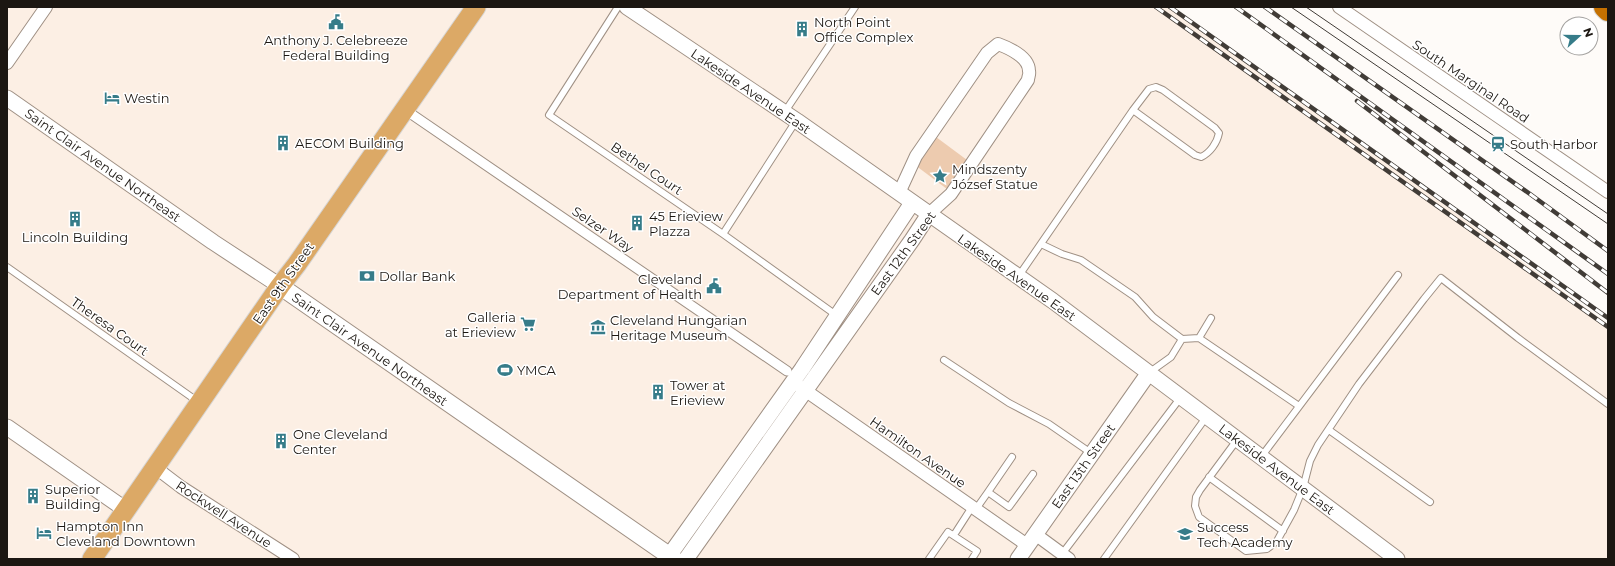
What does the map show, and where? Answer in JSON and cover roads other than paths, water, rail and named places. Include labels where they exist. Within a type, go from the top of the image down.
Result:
[{"type":"main road","name":"East 9th Street","points":[[92,559],[280,286],[297,264],[476,7]]},
{"type":"main road","name":"Saint Clair Avenue Northeast","points":[[280,286],[670,558]]},
{"type":"street","points":[[7,63],[46,7]]},
{"type":"street","name":"Lakeside Avenue East","points":[[627,7],[790,117],[1053,301],[1148,374],[1261,456],[1397,559]]},
{"type":"street","name":"South Marginal Road","points":[[1339,7],[1608,192]]},
{"type":"street","name":"East 12th Street","points":[[686,559],[929,214],[951,194],[1028,80],[1030,70],[1026,61],[1008,48],[998,44],[986,55],[916,156],[899,193]]},
{"type":"street","name":"Saint Clair Avenue Northeast","points":[[7,98],[213,242],[280,286]]},
{"type":"street","name":"Selzer Way","points":[[404,109],[790,377]]},
{"type":"street","name":"East 12th Street","points":[[670,558],[790,377],[836,315],[912,203]]},
{"type":"street","name":"East 13th Street","points":[[1018,559],[1148,374]]},
{"type":"street","name":"Hamilton Avenue","points":[[790,377],[805,391],[974,508],[1031,540],[1065,556]]},
{"type":"street","points":[[7,427],[126,510]]},
{"type":"street","name":"Rockwell Avenue","points":[[156,468],[181,487],[292,559]]},
{"type":"lane","name":"Bethel Court","points":[[618,7],[549,114],[723,234],[836,315]]},
{"type":"lane","points":[[723,234],[790,117],[856,7]]},
{"type":"lane","points":[[1018,277],[1133,110],[1149,89],[1156,87],[1163,90],[1215,128],[1219,134],[1218,140],[1207,154],[1201,157],[1195,155],[1133,110]]},
{"type":"lane","points":[[1041,244],[1062,254],[1081,260],[1135,297],[1153,317],[1182,339],[1199,338],[1299,406]]},
{"type":"lane","name":"Theresa Court","points":[[7,267],[200,403]]},
{"type":"lane","points":[[1261,456],[1398,275]]},
{"type":"lane","points":[[1238,439],[1209,477],[1196,497],[1195,506],[1199,517],[1246,551],[1266,549],[1277,541],[1294,510],[1304,488],[1313,453],[1359,384],[1424,298],[1441,278],[1518,338],[1608,404]]},
{"type":"lane","points":[[1199,338],[1211,318]]},
{"type":"lane","points":[[1148,374],[1170,357],[1182,339]]},
{"type":"lane","points":[[944,360],[1009,403],[1049,424],[1092,454]]},
{"type":"lane","points":[[1065,556],[1181,397]]},
{"type":"lane","points":[[1104,559],[1207,416]]},
{"type":"lane","points":[[1329,430],[1430,502]]},
{"type":"lane","points":[[954,535],[988,492],[1012,457]]},
{"type":"lane","points":[[988,492],[1009,507],[1033,474]]},
{"type":"lane","points":[[1209,477],[1283,531]]},
{"type":"lane","points":[[929,559],[948,532],[977,551],[972,559]]},
{"type":"tram line","points":[[1291,7],[1608,224]]},
{"type":"tram line","points":[[1306,7],[1608,214]]},
{"type":"railway","points":[[1156,7],[1608,327]]},
{"type":"railway","points":[[1170,7],[1608,318]]},
{"type":"railway","points":[[1236,7],[1608,274]]},
{"type":"railway","points":[[1265,7],[1530,194],[1608,251]]},
{"type":"railway","points":[[1357,101],[1608,293]]},
{"type":"place","name":"Anthony J. Celebreeze Federal Building","points":[[336,22]]},
{"type":"place","name":"North Point Office Complex","points":[[802,29]]},
{"type":"place","name":"Westin","points":[[112,98]]},
{"type":"place","name":"AECOM Building","points":[[283,143]]},
{"type":"place","name":"South Harbor","points":[[1498,144]]},
{"type":"place","name":"Mindszenty József Statue","points":[[940,176]]},
{"type":"place","name":"Lincoln Building","points":[[75,219]]},
{"type":"place","name":"45 Erieview Plazza","points":[[637,223]]},
{"type":"place","name":"Dollar Bank","points":[[367,276]]},
{"type":"place","name":"Cleveland Department of Health","points":[[714,286]]},
{"type":"place","name":"Galleria at Erieview","points":[[528,324]]},
{"type":"place","name":"Cleveland Hungarian Heritage Museum","points":[[598,327]]},
{"type":"place","name":"YMCA","points":[[505,370]]},
{"type":"place","name":"Tower at Erieview","points":[[658,392]]},
{"type":"place","name":"One Cleveland Center","points":[[281,441]]},
{"type":"place","name":"Superior Building","points":[[33,496]]},
{"type":"place","name":"Hampton Inn Cleveland Downtown","points":[[44,533]]},
{"type":"place","name":"Success Tech Academy","points":[[1185,534]]}]
